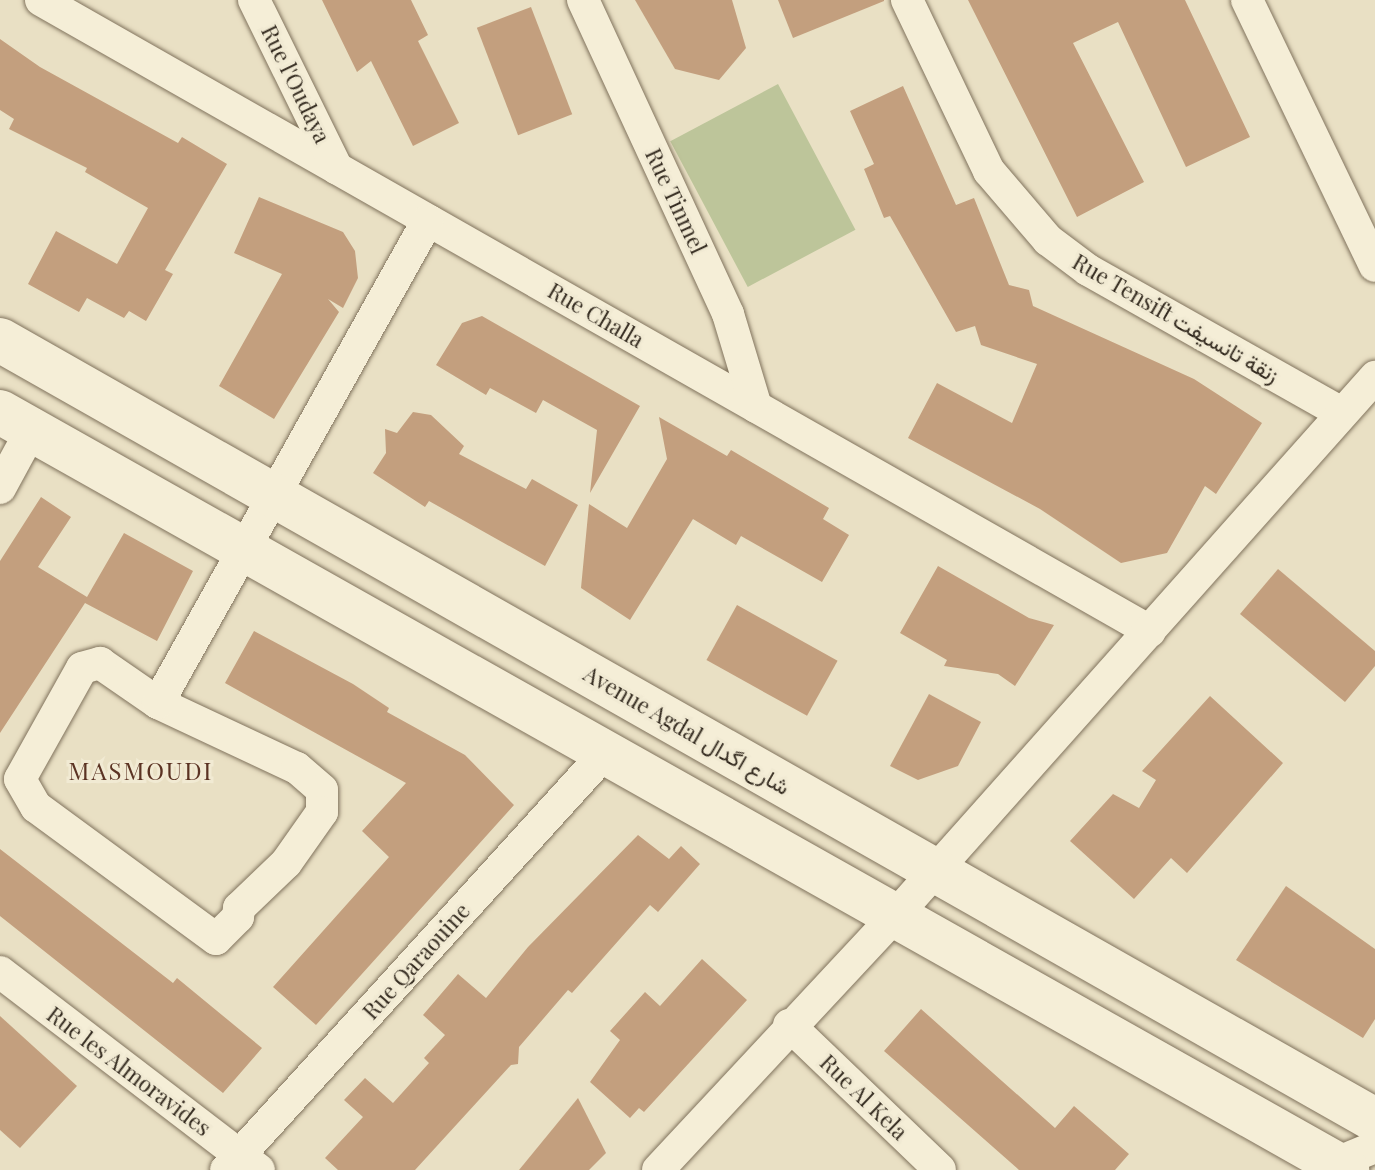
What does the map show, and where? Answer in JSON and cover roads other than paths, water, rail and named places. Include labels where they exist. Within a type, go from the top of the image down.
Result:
[{"type":"street","name":"Rue Challa","points":[[41,0],[1150,631]]},
{"type":"street","name":"Rue l'Oudaya","points":[[254,0],[337,169]]},
{"type":"street","name":"Rue Tinmel","points":[[583,0],[728,314],[756,407]]},
{"type":"street","name":"Rue Tensift زنقة تانسيفت","points":[[907,0],[989,171],[1048,240],[1088,270],[1342,413]]},
{"type":"street","points":[[1247,0],[1375,266]]},
{"type":"street","points":[[158,703],[271,494],[428,220]]},
{"type":"street","name":"Avenue Agdal شارع اگدال","points":[[0,340],[1375,1120]]},
{"type":"street","points":[[658,1170],[789,1025],[895,916],[933,869],[1375,377]]},
{"type":"street","points":[[0,488],[16,421],[895,916],[1333,1168],[1375,1147]]},
{"type":"street","points":[[89,664],[117,672],[158,703],[297,768],[322,790],[322,812],[286,863],[239,908],[238,917],[216,939],[36,807],[20,779],[55,708],[89,664]]},
{"type":"street","name":"Rue Qaraouine","points":[[242,1165],[605,753]]},
{"type":"street","name":"Rue les Almoravides","points":[[0,972],[242,1165]]},
{"type":"street","name":"Rue Al Kela","points":[[789,1025],[940,1170]]},
{"type":"district","name":"MASMOUDI","points":[[141,771]]}]
